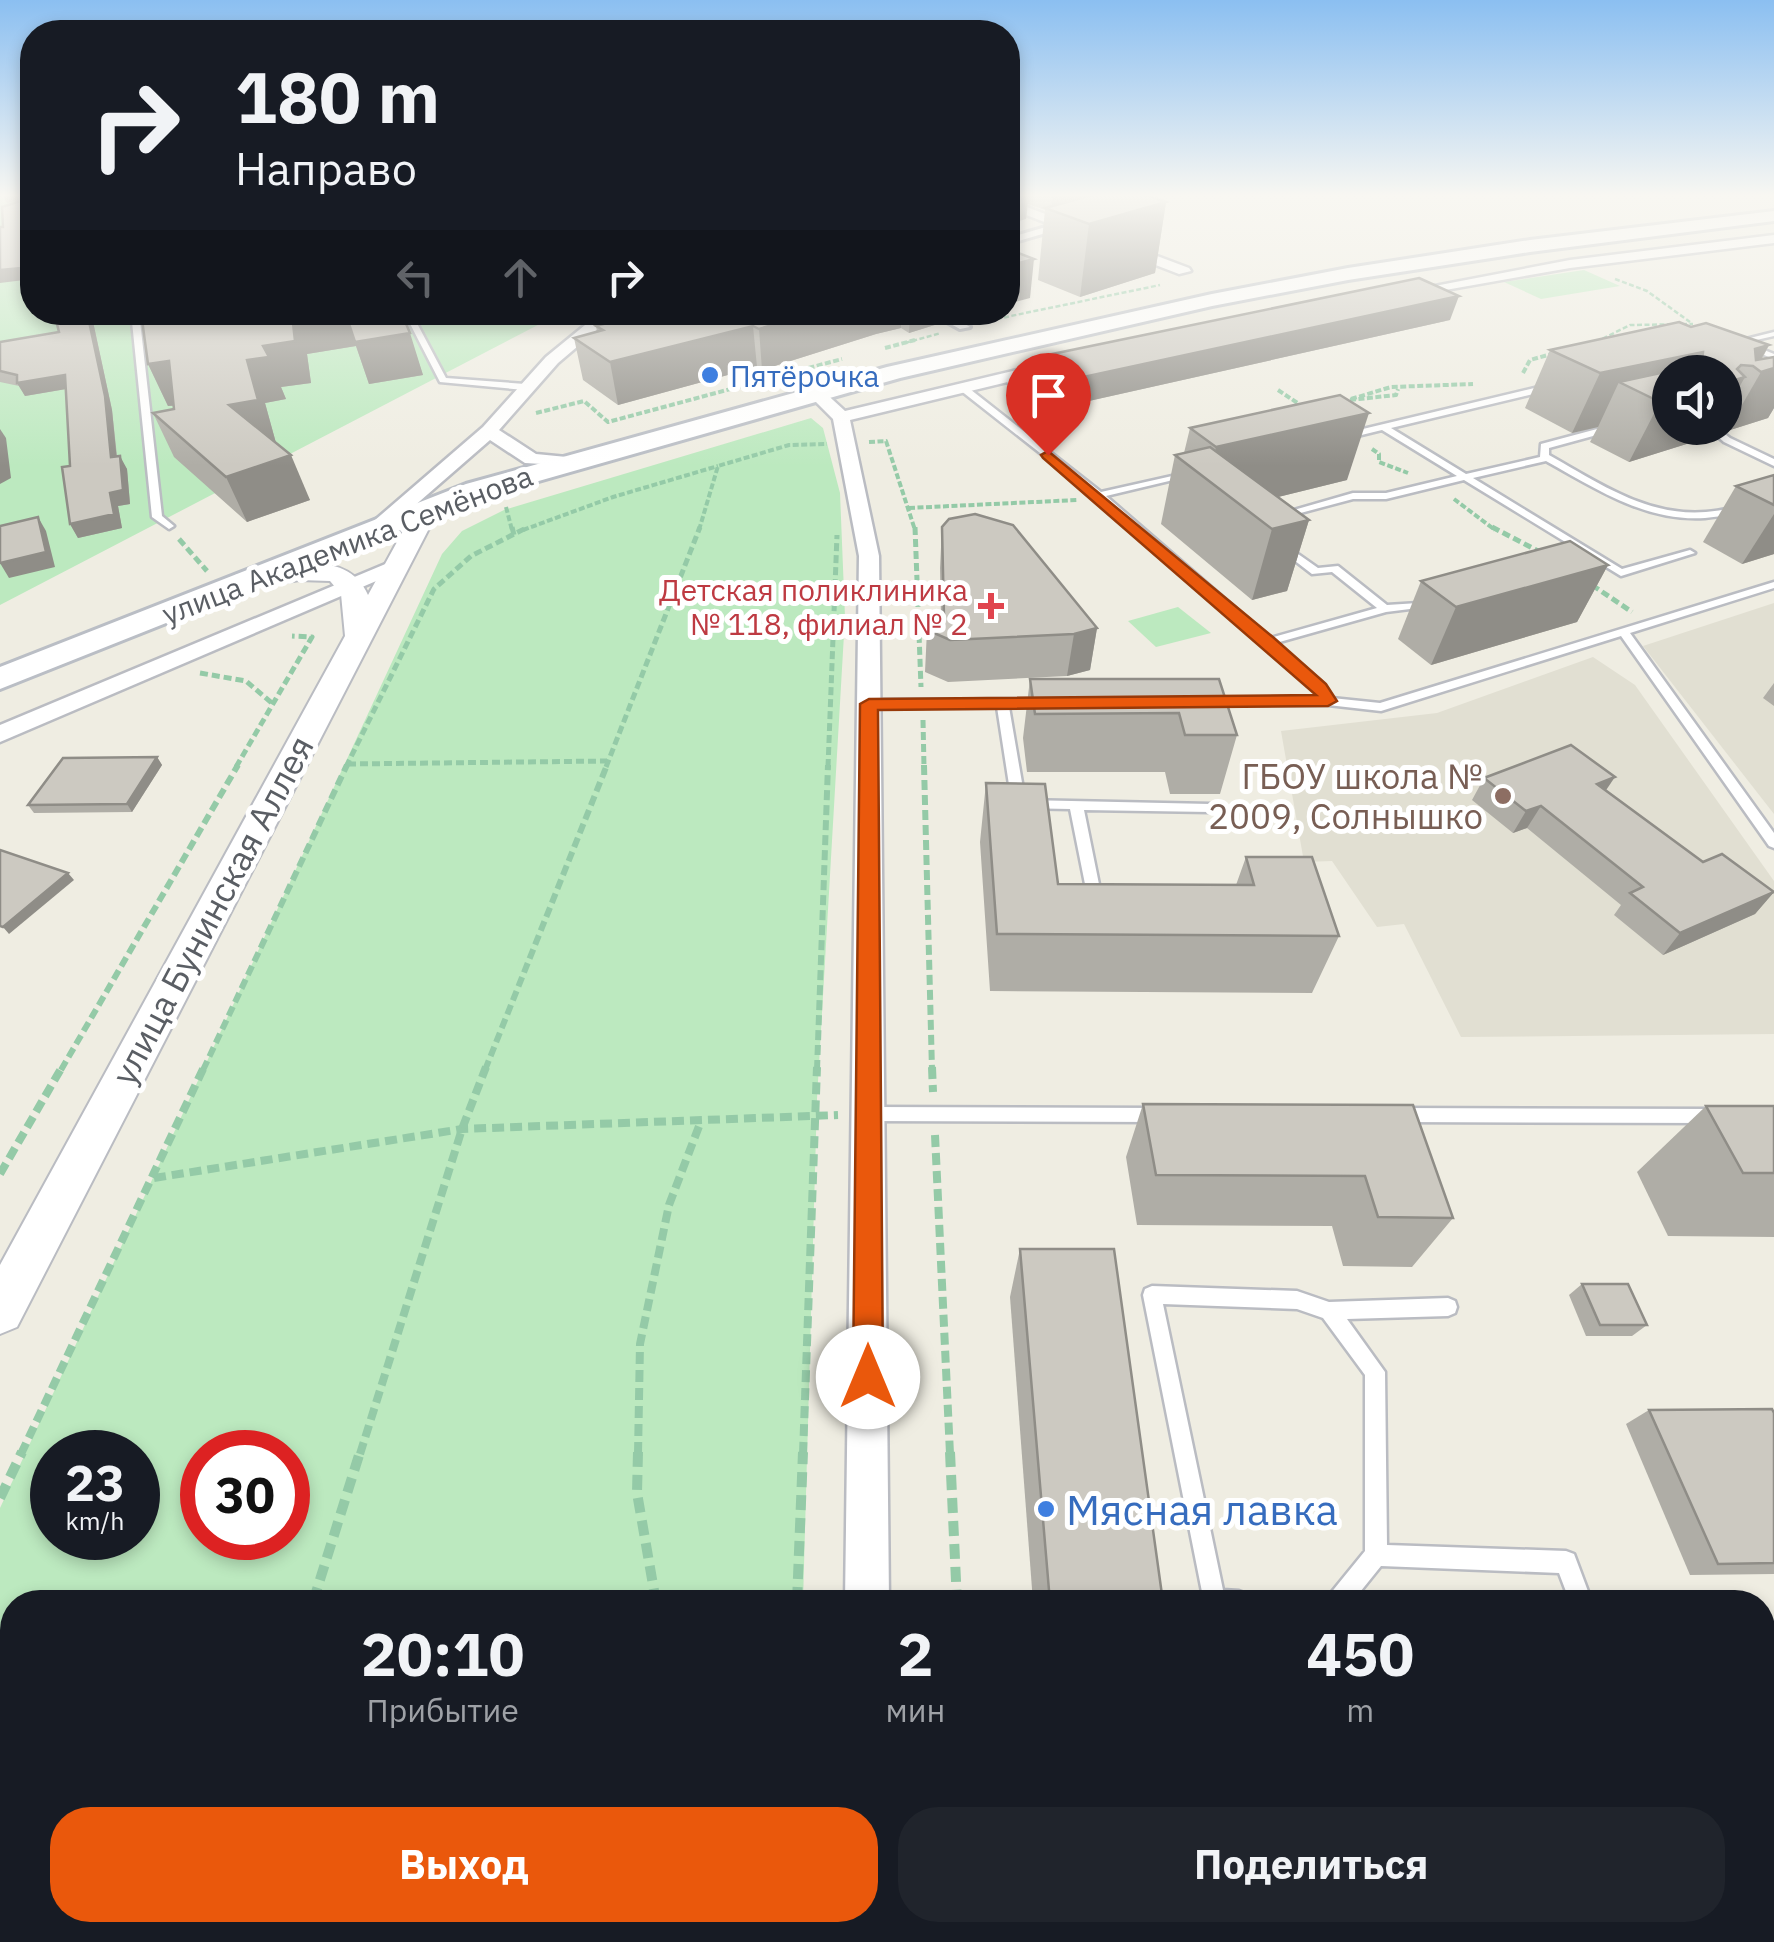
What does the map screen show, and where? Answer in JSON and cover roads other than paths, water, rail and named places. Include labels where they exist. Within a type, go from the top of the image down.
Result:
[{"type":"main road","name":"улица Академика Семёнова","points":[[0,679],[227,579],[374,530],[476,490],[815,393],[1069,331],[1296,285]]},
{"type":"street","points":[[1376,298],[1452,285]]},
{"type":"street","points":[[374,530],[489,431],[525,387],[594,325]]},
{"type":"street","points":[[960,325],[964,327]]},
{"type":"street","points":[[841,417],[1097,356]]},
{"type":"street","points":[[815,393],[841,417]]},
{"type":"street","points":[[841,417],[834,443],[869,556],[867,1590]]},
{"type":"street","points":[[489,431],[532,458],[570,462]]},
{"type":"street","name":"улица Бунинская Аллея","points":[[0,1311],[358,631],[426,510]]},
{"type":"street","points":[[0,734],[396,566]]},
{"type":"street","points":[[227,579],[334,573],[349,585],[356,600],[358,631]]},
{"type":"street","points":[[288,611],[336,614],[358,631]]},
{"type":"lane","points":[[135,325],[157,517],[169,526]]},
{"type":"lane","points":[[414,325],[443,380],[525,387]]},
{"type":"lane","points":[[1774,334],[1733,343],[1774,357]]},
{"type":"lane","points":[[1006,377],[1044,406]]},
{"type":"lane","points":[[1332,440],[1568,382]]},
{"type":"lane","points":[[963,388],[1098,496],[1320,688],[1328,701]]},
{"type":"lane","points":[[1621,426],[1544,446],[1544,456],[1638,508],[1690,518],[1728,515],[1774,500]]},
{"type":"lane","points":[[1384,427],[1621,573],[1690,553]]},
{"type":"lane","points":[[1737,445],[1774,463]]},
{"type":"lane","points":[[1261,521],[1353,496],[1386,496],[1547,458]]},
{"type":"lane","points":[[1098,496],[1196,472]]},
{"type":"lane","points":[[1274,539],[1316,572],[1334,568],[1384,609]]},
{"type":"lane","points":[[1189,702],[1328,701],[1381,707],[1774,586]]},
{"type":"lane","points":[[1268,642],[1384,609],[1415,608],[1452,598]]},
{"type":"lane","points":[[1624,633],[1774,843]]},
{"type":"lane","points":[[869,704],[1053,704]]},
{"type":"lane","points":[[1003,704],[1019,804],[1210,808]]},
{"type":"lane","points":[[1076,805],[1096,904],[1114,904]]},
{"type":"lane","points":[[868,1114],[1188,1115]]},
{"type":"lane","points":[[1383,1116],[1735,1116]]},
{"type":"lane","points":[[1212,1590],[1152,1295],[1296,1300],[1329,1311],[1448,1307]]},
{"type":"lane","points":[[1329,1311],[1375,1372],[1376,1555],[1348,1590]]},
{"type":"lane","points":[[1376,1555],[1566,1562],[1576,1590]]},
{"type":"place","name":"Пятёрочка","points":[[710,375]]},
{"type":"place","name":"Детская поликлиника № 118, филиал № 2","points":[[991,606]]},
{"type":"place","name":"ГБОУ школа № 2009, Солнышко","points":[[1503,796]]},
{"type":"place","name":"Мясная лавка","points":[[1046,1509]]}]
